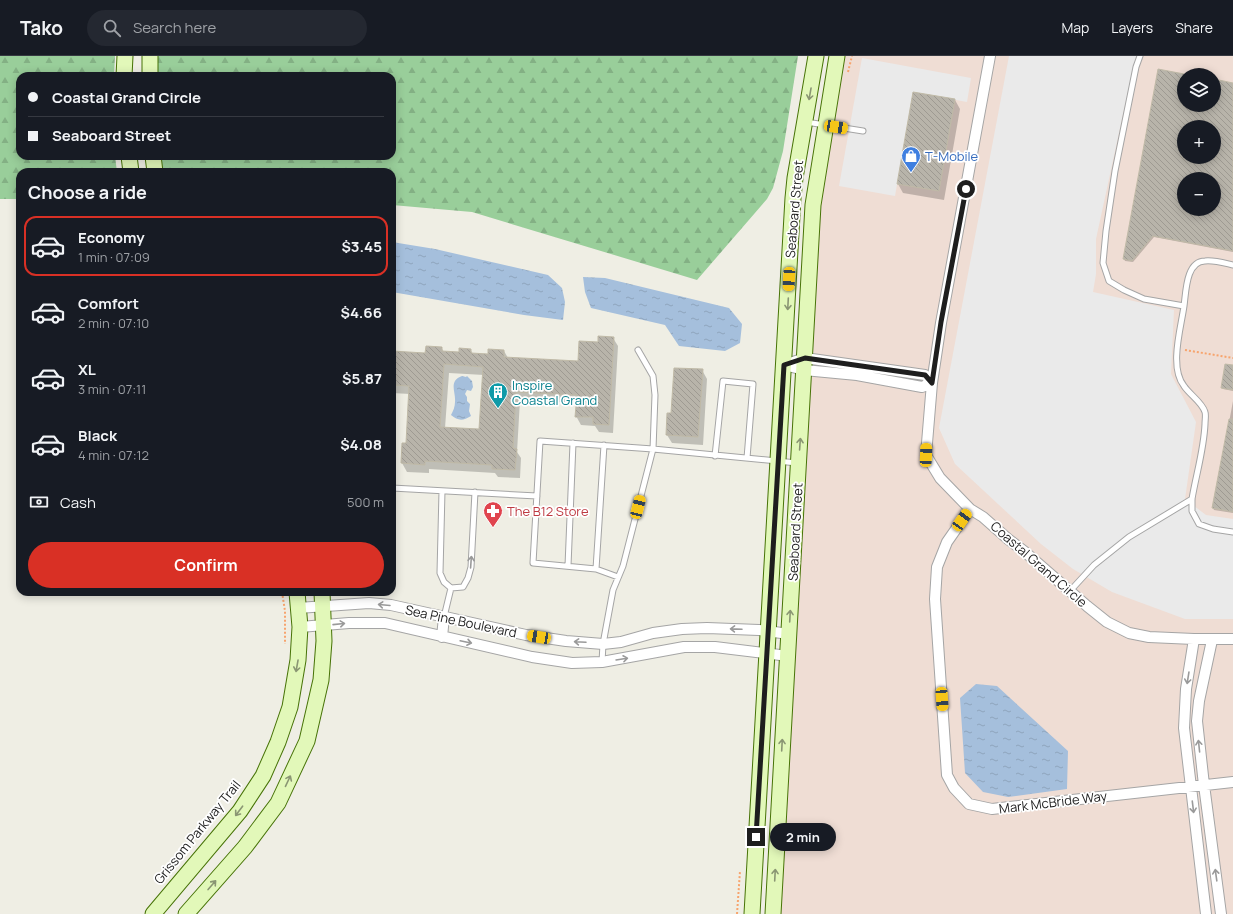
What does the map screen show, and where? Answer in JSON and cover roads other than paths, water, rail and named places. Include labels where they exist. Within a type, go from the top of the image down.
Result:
[{"type":"street","points":[[124,72],[125,56]]},
{"type":"street","points":[[150,56],[150,72]]},
{"type":"street","name":"Seaboard Street","points":[[752,914],[795,178],[816,56]]},
{"type":"street","name":"Seaboard Street","points":[[773,914],[813,205],[837,56]]},
{"type":"street","name":"Coastal Grand Circle","points":[[990,56],[941,322],[932,383],[926,455],[940,478],[970,509],[983,517],[1008,539],[1026,552],[1107,622],[1129,633],[1149,637],[1212,640],[1233,639]]},
{"type":"street","points":[[784,365],[804,364],[922,387],[932,383]]},
{"type":"street","name":"Mark McBride Way","points":[[970,509],[947,542],[937,567],[935,598],[947,775],[954,788],[969,804],[992,809],[1233,782]]},
{"type":"street","points":[[153,914],[240,811],[262,776],[278,742],[290,707],[298,660],[300,627],[297,596]]},
{"type":"street","points":[[186,914],[245,847],[278,803],[307,741],[321,680],[324,641],[323,599]]},
{"type":"street","name":"Sea Pine Boulevard","points":[[298,608],[323,599],[391,605],[526,635],[566,642],[603,644],[621,642],[653,633],[682,628],[768,631],[789,634]]},
{"type":"street","points":[[442,637],[444,617]]},
{"type":"street","name":"Sea Pine Boulevard","points":[[300,627],[349,623],[385,623],[532,657],[572,663],[602,662],[684,647],[714,647],[788,656]]},
{"type":"street","points":[[1194,639],[1186,689],[1184,728],[1206,914]]},
{"type":"street","points":[[1212,640],[1197,721],[1204,785],[1222,914]]},
{"type":"lane","points":[[1140,56],[1136,67],[1115,171],[1106,231],[1104,263],[1109,281],[1124,290],[1144,299],[1184,306]]},
{"type":"lane","points":[[805,122],[864,131]]},
{"type":"lane","points":[[1233,265],[1204,260],[1197,263],[1192,268],[1189,274],[1184,306],[1177,365],[1178,375],[1183,385],[1202,405],[1205,412],[1204,432],[1192,499],[1192,511],[1199,524],[1213,529],[1233,532]]},
{"type":"lane","points":[[602,662],[603,644],[612,590],[623,566],[653,449],[655,395],[653,376],[638,350]]},
{"type":"lane","points":[[715,456],[723,381],[753,384],[747,458]]},
{"type":"lane","points":[[618,577],[596,569],[533,563],[540,441],[653,449],[798,464]]},
{"type":"lane","points":[[568,566],[573,443]]},
{"type":"lane","points":[[596,569],[604,445]]},
{"type":"lane","points":[[396,488],[537,496]]},
{"type":"lane","points":[[442,491],[440,573],[444,582],[451,588],[463,587],[468,578],[471,567],[474,492]]},
{"type":"lane","points":[[1070,591],[1094,565],[1129,537],[1192,499]]},
{"type":"lane","points":[[444,617],[451,588]]},
{"type":"water","points":[[396,243],[435,249],[548,275],[562,288],[565,302],[563,320],[524,315],[396,293]]},
{"type":"water","points":[[583,277],[605,278],[729,308],[742,324],[740,343],[725,351],[679,346],[665,325],[591,308],[585,292]]},
{"type":"water","points":[[467,376],[472,381],[473,387],[471,391],[467,390],[465,394],[467,401],[470,404],[469,411],[471,416],[461,420],[451,415],[455,404],[454,384],[458,378]]},
{"type":"water","points":[[976,684],[997,686],[1068,751],[1067,789],[1008,797],[983,792],[965,773],[960,698]]},
{"type":"place","name":"T-Mobile","points":[[911,173]]},
{"type":"place","name":"Inspire Coastal Grand","points":[[498,409]]},
{"type":"place","name":"The B12 Store","points":[[493,528]]}]
